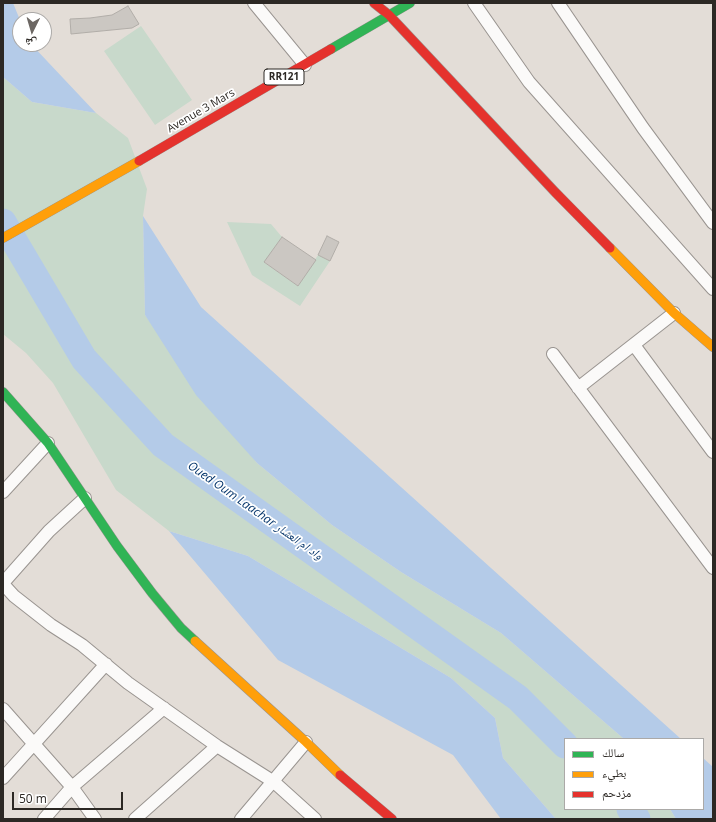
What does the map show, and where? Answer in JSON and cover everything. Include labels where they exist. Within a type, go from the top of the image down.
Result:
[{"type":"main road","points":[[374,3],[389,15],[555,192],[674,313],[713,346]]},
{"type":"main road","name":"Avenue 3 Mars","points":[[3,238],[157,151],[410,3]]},
{"type":"main road","points":[[5,398],[48,443],[143,581],[181,628],[306,742],[331,768],[392,819]]},
{"type":"street","points":[[254,3],[305,65]]},
{"type":"street","points":[[474,3],[529,82],[713,289]]},
{"type":"street","points":[[558,3],[643,128],[713,223]]},
{"type":"street","points":[[578,388],[674,313]]},
{"type":"street","points":[[634,344],[713,452]]},
{"type":"street","points":[[553,354],[713,568]]},
{"type":"street","points":[[3,492],[48,443]]},
{"type":"street","points":[[85,498],[41,540],[3,584],[14,596],[51,625],[82,645],[128,683],[217,746],[274,782],[314,819]]},
{"type":"street","points":[[3,778],[106,664]]},
{"type":"street","points":[[44,819],[72,787],[164,708]]},
{"type":"street","points":[[3,709],[72,787],[92,818]]},
{"type":"street","points":[[241,819],[274,782],[306,742]]},
{"type":"street","points":[[135,819],[217,746]]},
{"type":"green space","points":[[141,26],[192,100],[155,125],[104,51]]},
{"type":"green space","points":[[3,77],[32,102],[96,113],[128,138],[147,189],[143,216],[145,315],[257,463],[332,525],[401,572],[501,633],[623,738],[564,738],[564,810],[671,810],[676,819],[556,819],[503,758],[495,718],[451,678],[248,556],[169,531],[116,490],[53,383],[26,353],[3,334]]},
{"type":"green space","points":[[227,222],[271,224],[282,237],[265,263],[298,286],[318,255],[330,261],[300,306],[252,275]]},
{"type":"water","points":[[3,3],[13,3],[17,12],[12,12],[12,52],[39,52],[96,113],[32,102],[3,77]]},
{"type":"water","points":[[143,216],[201,307],[680,738],[623,738],[501,633],[401,572],[332,525],[257,463],[196,395],[145,315]]},
{"type":"water","points":[[169,531],[248,556],[451,678],[495,718],[503,758],[556,819],[501,819],[453,755],[278,660]]},
{"type":"water","points":[[704,759],[713,767],[713,819],[676,819],[671,810],[704,810]]},
{"type":"building","points":[[128,6],[139,24],[132,28],[71,34],[70,19],[112,15]]},
{"type":"building","points":[[327,236],[339,242],[330,261],[318,255]]},
{"type":"building","points":[[282,237],[316,260],[298,286],[264,262]]},
{"type":"waterway","name":"Oued Oum Laachar واد ام العشار","points":[[3,222],[84,359],[163,445],[518,698],[564,744]]},
{"type":"waterway","name":"Oued Oum Laachar واد ام العشار","points":[[631,810],[637,819]]},
{"type":"traffic: fast","points":[[331,49],[410,3]]},
{"type":"traffic: fast","points":[[3,392],[48,443],[117,546],[152,593],[181,628],[195,641]]},
{"type":"traffic: slow","points":[[3,238],[139,161]]},
{"type":"traffic: slow","points":[[610,248],[674,313],[713,347]]},
{"type":"traffic: slow","points":[[195,641],[340,775]]},
{"type":"traffic: jam","points":[[374,3],[389,15],[555,192],[610,248]]},
{"type":"traffic: jam","points":[[139,161],[331,49]]},
{"type":"traffic: jam","points":[[340,775],[392,819]]}]
